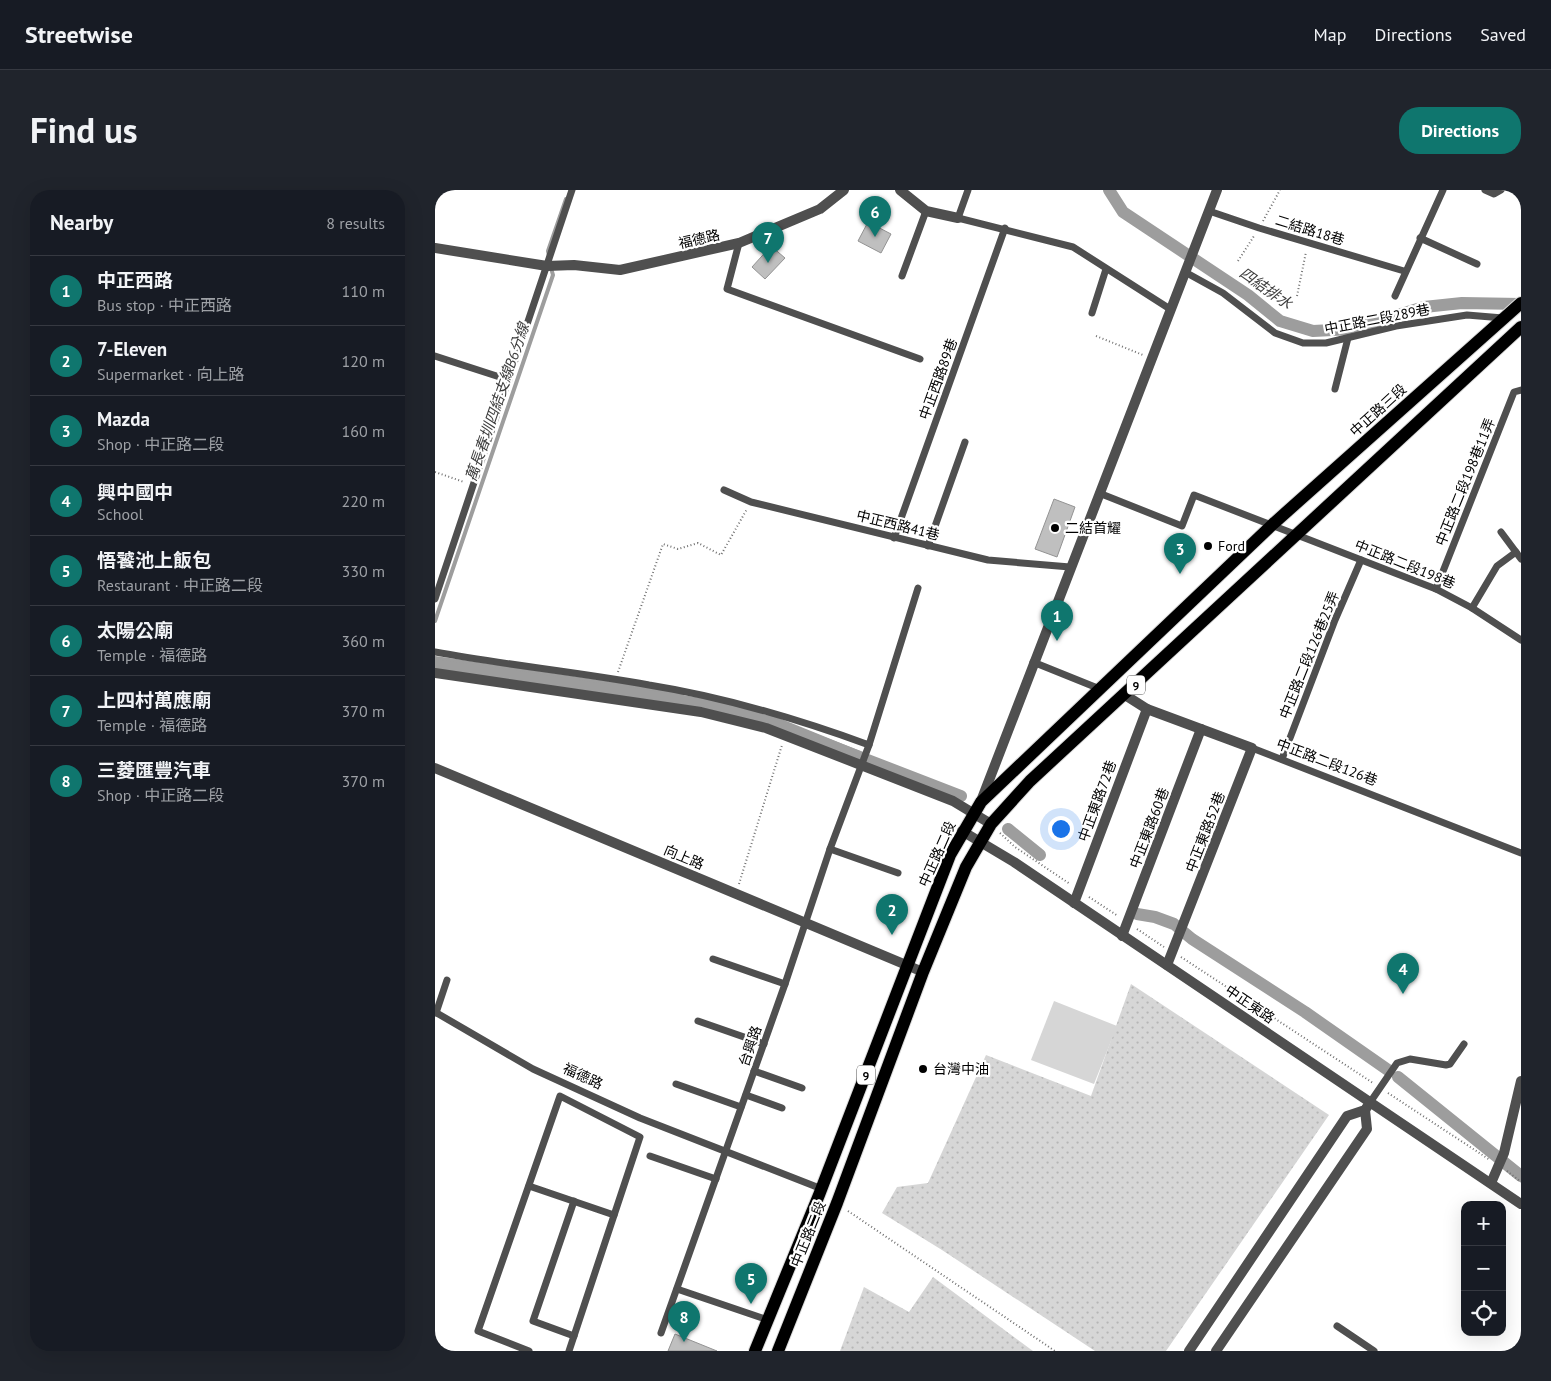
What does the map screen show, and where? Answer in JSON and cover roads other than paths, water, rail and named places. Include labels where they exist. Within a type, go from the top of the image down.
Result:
[{"type":"main road","name":"9","points":[[1504,318],[1521,303]]},
{"type":"main road","name":"中正路三段","points":[[1273,524],[1504,318]]},
{"type":"main road","name":"9","points":[[1296,533],[1521,327]]},
{"type":"main road","name":"中正路二段","points":[[755,1351],[822,1189],[950,855],[977,807],[1018,765],[1101,690],[1273,524]]},
{"type":"main road","name":"中正路二段","points":[[778,1351],[837,1203],[923,972],[967,867],[980,841],[991,824],[1031,781],[1296,533]]},
{"type":"street","name":"福德路","points":[[435,248],[547,266],[574,265],[620,270],[739,243],[819,209],[845,190]]},
{"type":"street","points":[[900,190],[926,211],[958,218]]},
{"type":"street","points":[[977,807],[1217,190]]},
{"type":"street","points":[[435,673],[701,712],[766,728],[862,767],[977,807],[991,824]]},
{"type":"street","name":"中正路二段126巷","points":[[1125,695],[1147,708],[1252,748]]},
{"type":"street","name":"中正東路72巷","points":[[1074,903],[1147,708]]},
{"type":"street","name":"中正東路60巷","points":[[1123,936],[1201,729]]},
{"type":"street","name":"中正東路52巷","points":[[1167,965],[1182,931],[1252,748]]},
{"type":"street","name":"向上路","points":[[435,768],[923,972]]},
{"type":"street","name":"中正東路","points":[[962,831],[1167,965],[1368,1106],[1491,1183],[1521,1204]]},
{"type":"street","points":[[1491,1183],[1504,1153],[1521,1081]]},
{"type":"street","points":[[1189,1351],[1347,1116],[1368,1106],[1367,1129],[1216,1351]]},
{"type":"lane","points":[[435,599],[572,190]]},
{"type":"lane","points":[[968,190],[958,218],[1005,228],[1073,248],[1170,309]]},
{"type":"lane","points":[[1395,296],[1404,271],[1443,190]]},
{"type":"lane","points":[[1485,190],[1494,194],[1501,190]]},
{"type":"lane","points":[[902,276],[926,211]]},
{"type":"lane","name":"二結路18巷","points":[[1209,211],[1259,228],[1404,271]]},
{"type":"lane","name":"中正西路89巷","points":[[894,538],[1005,228]]},
{"type":"lane","points":[[1420,238],[1477,264]]},
{"type":"lane","points":[[739,243],[727,290],[920,359]]},
{"type":"lane","points":[[1092,313],[1107,269]]},
{"type":"lane","name":"中正路二段289巷","points":[[1185,272],[1223,293],[1275,333],[1303,343],[1326,343],[1396,326],[1467,315],[1504,318]]},
{"type":"lane","points":[[1335,389],[1348,338]]},
{"type":"lane","points":[[435,356],[509,380]]},
{"type":"lane","name":"中正路二段198巷11弄","points":[[1436,589],[1514,392],[1521,390]]},
{"type":"lane","points":[[928,546],[965,442]]},
{"type":"lane","name":"中正西路41巷","points":[[724,490],[751,502],[988,560],[1070,567]]},
{"type":"lane","name":"中正路二段198巷","points":[[1099,494],[1182,526],[1194,494],[1436,589],[1472,608],[1521,640]]},
{"type":"lane","points":[[1501,532],[1521,559]]},
{"type":"lane","points":[[1472,608],[1497,566],[1516,552]]},
{"type":"lane","name":"中正路二段126巷25弄","points":[[1282,759],[1335,620],[1361,560]]},
{"type":"lane","name":"台興路","points":[[661,1333],[785,984],[830,849],[862,767],[918,588]]},
{"type":"lane","points":[[435,652],[513,666],[615,679],[751,706],[869,745]]},
{"type":"lane","points":[[1033,662],[1101,690]]},
{"type":"lane","name":"中正路二段126巷","points":[[1252,748],[1521,853]]},
{"type":"lane","points":[[830,849],[898,874]]},
{"type":"lane","points":[[713,959],[785,984]]},
{"type":"lane","points":[[436,1013],[447,980]]},
{"type":"lane","name":"福德路","points":[[436,1013],[533,1069],[640,1118],[822,1189]]},
{"type":"lane","points":[[698,1021],[764,1044]]},
{"type":"lane","points":[[1368,1106],[1397,1063],[1410,1059],[1450,1064],[1464,1044]]},
{"type":"lane","points":[[754,1071],[802,1088]]},
{"type":"lane","points":[[676,1084],[741,1107]]},
{"type":"lane","points":[[745,1095],[782,1108]]},
{"type":"lane","points":[[529,1351],[478,1331],[560,1096],[640,1137],[569,1351]]},
{"type":"lane","points":[[650,1156],[716,1179]]},
{"type":"lane","points":[[529,1186],[614,1215]]},
{"type":"lane","points":[[574,1201],[533,1321],[574,1336]]},
{"type":"lane","points":[[677,1289],[768,1320]]},
{"type":"lane","points":[[1337,1326],[1374,1351]]},
{"type":"waterway","name":"四結排水","points":[[1109,190],[1123,212],[1248,295],[1280,321],[1313,331],[1352,329],[1424,307],[1462,303],[1521,304]]},
{"type":"waterway","name":"萬長春圳四結支線B6分線","points":[[549,256],[548,251],[566,199]]},
{"type":"waterway","name":"萬長春圳四結支線B6分線","points":[[435,621],[553,275],[551,268]]},
{"type":"waterway","points":[[435,658],[683,694]]},
{"type":"waterway","points":[[435,665],[722,707],[769,722],[961,796]]},
{"type":"waterway","points":[[769,716],[860,753],[859,756]]},
{"type":"waterway","points":[[1008,829],[1040,855]]},
{"type":"waterway","points":[[1137,914],[1155,917],[1174,924],[1192,939],[1305,1012],[1388,1070]]},
{"type":"waterway","points":[[1398,1077],[1521,1176]]},
{"type":"place","name":"太陽公廟","points":[[875,237]]},
{"type":"place","name":"上四村萬應廟","points":[[768,263]]},
{"type":"place","name":"二結首耀","points":[[1055,528]]},
{"type":"place","name":"Ford","points":[[1208,546]]},
{"type":"place","name":"Mazda","points":[[1180,574]]},
{"type":"place","name":"中正西路","points":[[1057,641]]},
{"type":"place","name":"7-Eleven","points":[[892,935]]},
{"type":"place","name":"興中國中","points":[[1403,994]]},
{"type":"place","name":"台灣中油","points":[[923,1069]]},
{"type":"place","name":"悟饕池上飯包","points":[[751,1304]]},
{"type":"place","name":"三菱匯豐汽車","points":[[684,1342]]}]
